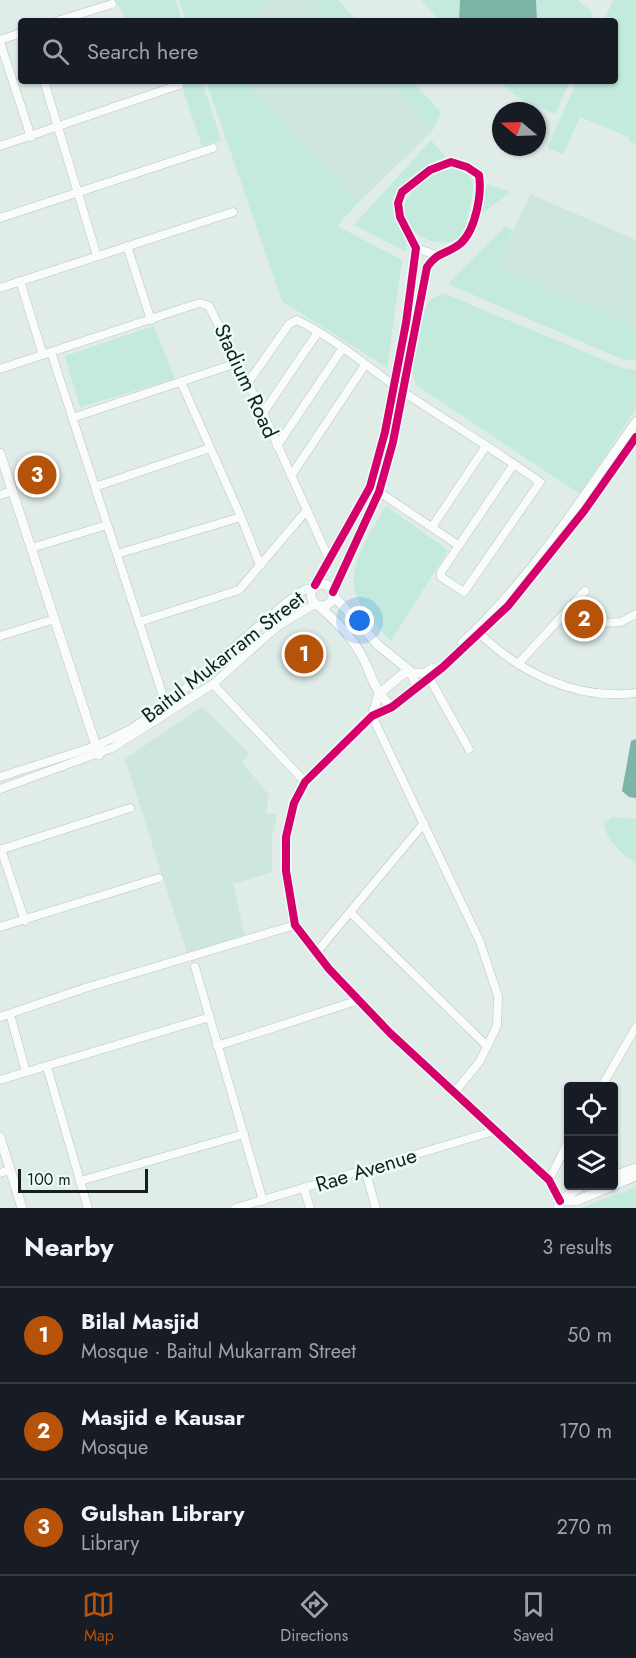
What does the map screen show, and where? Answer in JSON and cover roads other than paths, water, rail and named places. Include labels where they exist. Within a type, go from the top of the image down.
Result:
[{"type":"street","points":[[67,18],[112,4]]},
{"type":"street","points":[[18,34],[0,41],[31,137]]},
{"type":"street","points":[[45,84],[97,256]]},
{"type":"street","points":[[0,146],[179,85]]},
{"type":"street","points":[[0,218],[213,148]]},
{"type":"street","points":[[316,605],[329,603],[379,492],[393,442],[422,283],[427,267],[436,255],[451,250],[470,232],[481,187],[478,175],[467,167],[451,162],[430,170],[402,192],[398,203],[400,217],[416,248],[406,323],[385,432],[370,487],[314,587],[311,598],[316,605],[336,622],[360,651],[379,694],[392,707]]},
{"type":"street","points":[[0,288],[233,212]]},
{"type":"street","points":[[127,246],[151,320]]},
{"type":"street","points":[[416,248],[436,255]]},
{"type":"street","points":[[20,281],[72,418],[166,705]]},
{"type":"street","name":"Stadium Road","points":[[0,369],[200,303],[209,306],[263,414],[329,560]]},
{"type":"street","points":[[248,384],[292,321],[297,320],[318,332],[540,482],[464,592],[440,575],[458,544],[513,464]]},
{"type":"street","points":[[263,414],[318,332]]},
{"type":"street","points":[[277,446],[342,349]]},
{"type":"street","points":[[72,418],[237,363]]},
{"type":"street","points":[[291,476],[366,365]]},
{"type":"street","points":[[181,382],[260,565]]},
{"type":"street","points":[[478,632],[529,571],[636,422]]},
{"type":"street","points":[[559,1205],[549,1180],[494,1131],[359,1000],[316,953],[295,925],[286,871],[286,837],[294,803],[305,782],[372,716],[392,707],[417,687],[478,632],[533,577],[636,437]]},
{"type":"street","points":[[432,527],[486,446]]},
{"type":"street","points":[[95,487],[210,448]]},
{"type":"street","points":[[0,453],[98,751]]},
{"type":"street","points":[[0,495],[12,491]]},
{"type":"street","points":[[379,492],[458,544]]},
{"type":"street","points":[[139,622],[239,590],[307,510]]},
{"type":"street","points":[[117,554],[241,517]]},
{"type":"street","points":[[31,548],[107,525]]},
{"type":"street","points":[[314,587],[326,584],[378,645],[410,671],[417,687]]},
{"type":"street","name":"Baitul Mukarram Street","points":[[0,777],[98,751],[166,705],[288,601],[304,590],[314,587]]},
{"type":"street","points":[[518,664],[585,591]]},
{"type":"street","name":"Baitul Mukarram Street","points":[[0,789],[98,751],[213,684],[278,626],[316,605]]},
{"type":"street","points":[[602,623],[621,622],[636,614]]},
{"type":"street","points":[[0,636],[55,619]]},
{"type":"street","points":[[478,632],[518,664],[558,685],[591,694],[636,693]]},
{"type":"street","points":[[454,1093],[480,1061],[497,1026],[498,996],[480,942],[372,716],[379,694],[404,672],[428,675],[469,749]]},
{"type":"street","points":[[213,684],[305,782]]},
{"type":"street","points":[[25,921],[1,850],[130,808]]},
{"type":"street","points":[[316,953],[424,823]]},
{"type":"street","points":[[0,927],[159,878]]},
{"type":"street","points":[[350,912],[487,1046]]},
{"type":"street","points":[[0,1017],[85,988],[295,925]]},
{"type":"street","points":[[195,967],[263,1201]]},
{"type":"street","points":[[218,1046],[359,1000]]},
{"type":"street","points":[[10,1014],[26,1072]]},
{"type":"street","points":[[0,1080],[210,1017]]},
{"type":"street","points":[[604,1082],[636,1027]]},
{"type":"street","points":[[47,1067],[88,1208]]},
{"type":"street","name":"Rae Avenue","points":[[236,1208],[494,1131]]},
{"type":"street","points":[[80,1181],[244,1134]]},
{"type":"street","points":[[0,1137],[22,1208]]},
{"type":"street","points":[[549,1180],[564,1150]]},
{"type":"street","points":[[618,1175],[636,1168]]},
{"type":"street","points":[[0,1173],[10,1170]]},
{"type":"street","points":[[365,1170],[376,1208]]},
{"type":"street","points":[[559,1205],[576,1201],[636,1176]]},
{"type":"street","points":[[303,1189],[310,1208]]},
{"type":"street","points":[[559,1205],[576,1190]]},
{"type":"place","name":"Gulshan Library","points":[[37,475]]},
{"type":"place","name":"Masjid e Kausar","points":[[584,619]]},
{"type":"place","name":"Bilal Masjid","points":[[304,654]]}]
